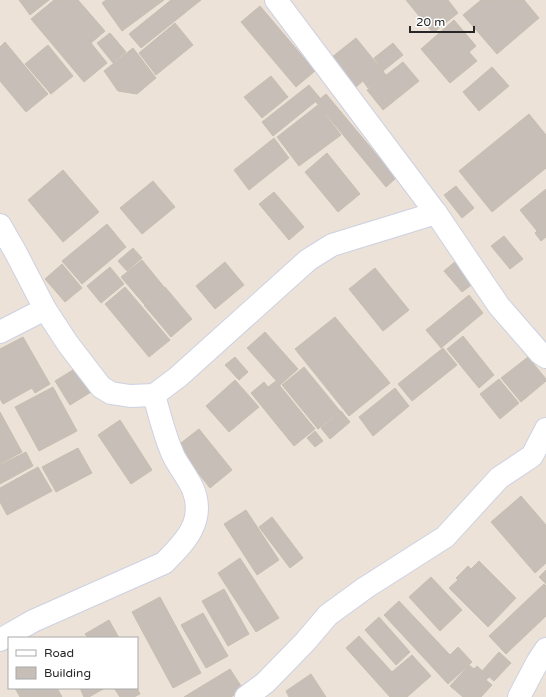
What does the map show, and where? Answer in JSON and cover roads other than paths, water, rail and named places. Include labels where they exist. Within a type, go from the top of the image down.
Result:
[{"type":"street","points":[[276,0],[436,213],[499,306],[540,353],[546,357]]},
{"type":"street","points":[[0,225],[16,252],[45,309],[68,344],[101,387],[111,393],[130,396],[154,395],[178,377],[308,260],[332,245],[436,213]]},
{"type":"street","points":[[0,332],[45,309]]},
{"type":"street","points":[[0,640],[33,621],[164,563],[180,547],[193,529],[198,509],[193,489],[174,456],[168,442],[154,395]]},
{"type":"street","points":[[246,697],[270,690],[305,642],[328,615],[365,588],[445,536],[499,478],[532,456],[546,430]]},
{"type":"street","points":[[519,697],[546,648]]}]
